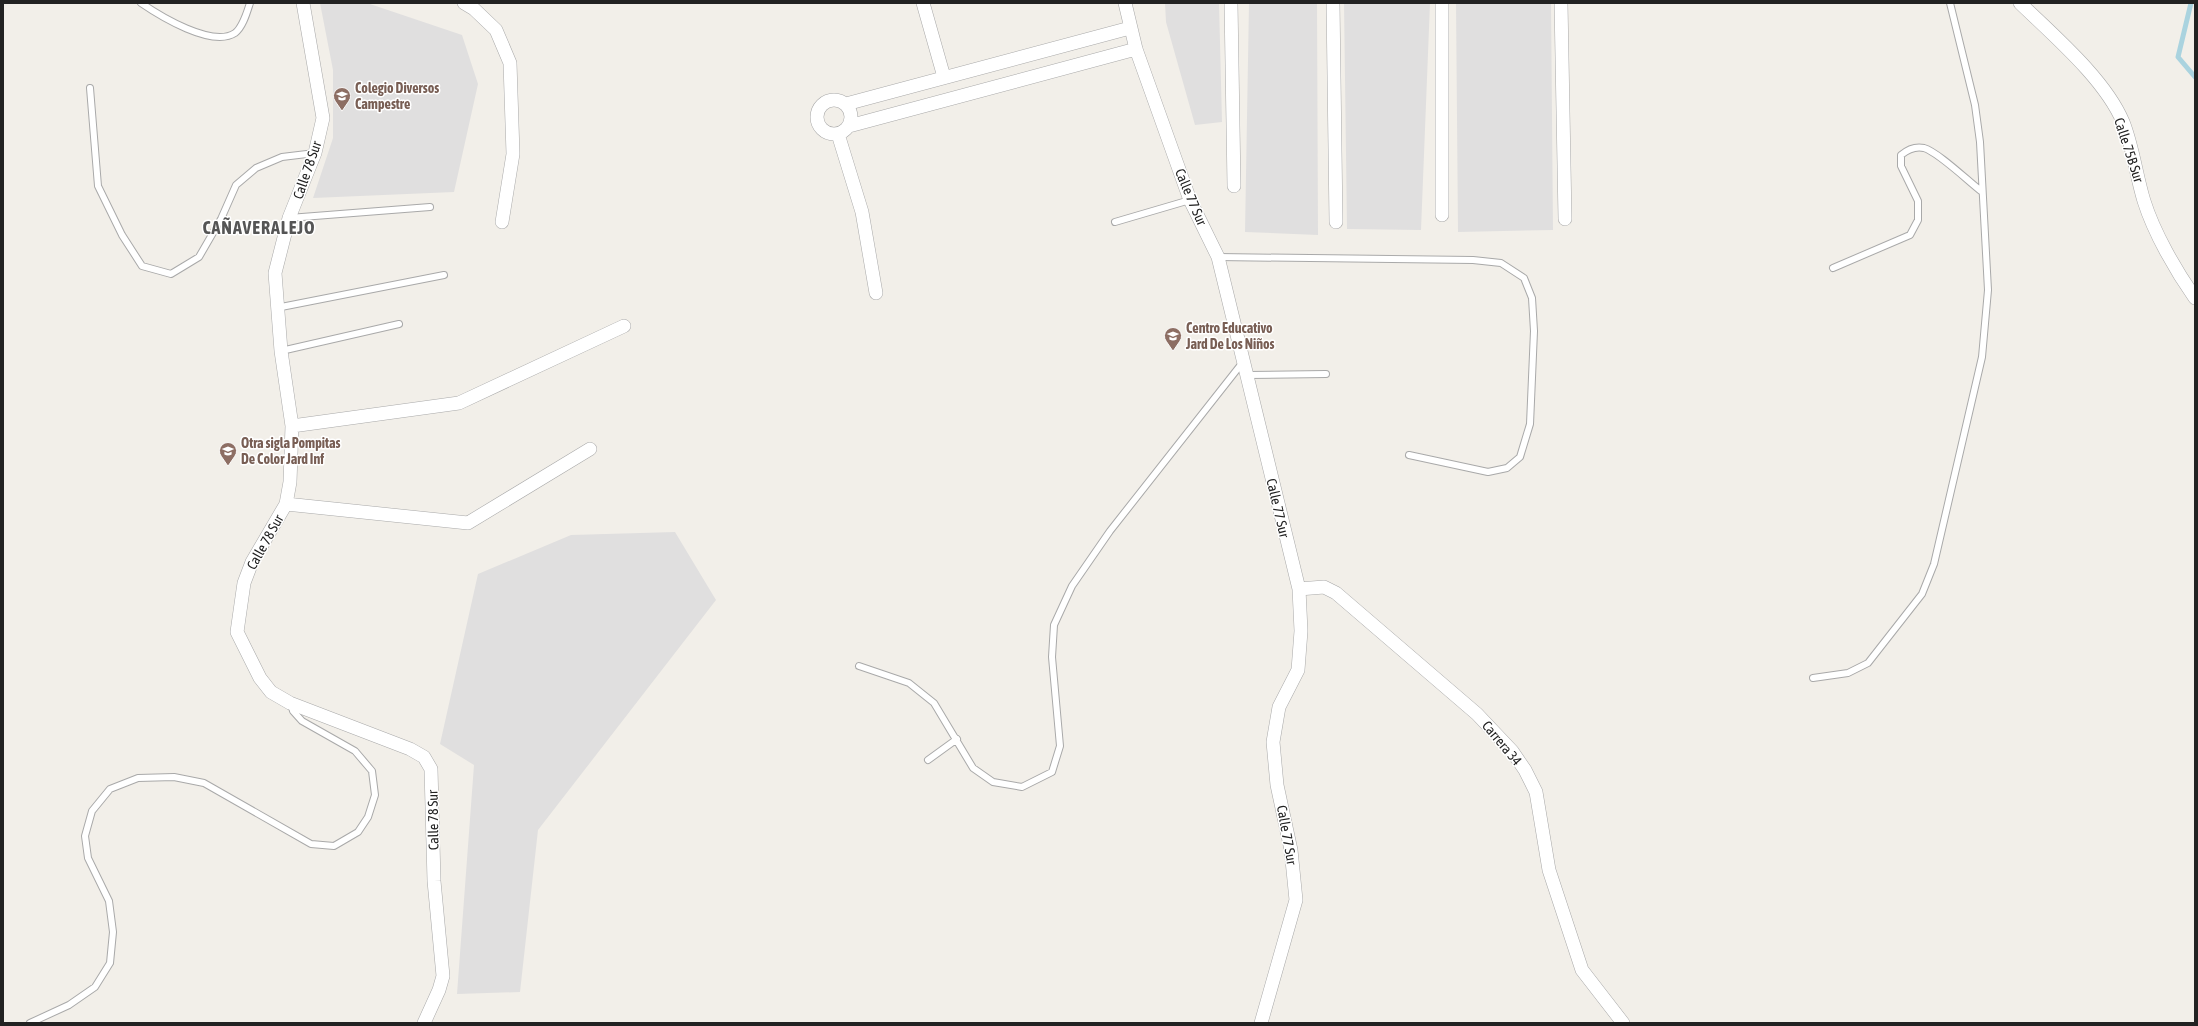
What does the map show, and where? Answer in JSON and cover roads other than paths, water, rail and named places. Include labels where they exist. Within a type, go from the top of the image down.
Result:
[{"type":"street","name":"Calle 78 Sur","points":[[303,3],[322,118],[315,153],[289,218],[275,273],[276,308],[292,426],[290,482],[286,504],[252,562],[244,583],[237,632],[260,678],[271,692],[290,703],[410,749],[424,757],[431,769],[434,881],[443,976],[439,990],[424,1023]]},
{"type":"street","points":[[464,3],[474,9],[496,30],[510,63],[513,154],[502,222]]},
{"type":"street","points":[[923,3],[944,77]]},
{"type":"street","name":"Calle 77 Sur","points":[[1125,3],[1136,49],[1190,200],[1218,257],[1299,588],[1301,631],[1298,670],[1279,707],[1273,742],[1277,785],[1291,850],[1296,900],[1261,1023]]},
{"type":"street","points":[[1231,3],[1234,186]]},
{"type":"street","points":[[1333,3],[1336,222]]},
{"type":"street","points":[[1442,3],[1442,215]]},
{"type":"street","points":[[1561,3],[1565,219]]},
{"type":"street","name":"Calle 75B Sur","points":[[2020,3],[2073,56],[2106,92],[2122,122],[2144,202],[2156,230],[2195,298]]},
{"type":"street","points":[[846,104],[1130,28]]},
{"type":"street","points":[[849,126],[851,115],[846,104],[838,100],[829,100],[822,105],[817,113],[817,122],[822,129],[829,134],[838,134],[849,126],[1136,49]]},
{"type":"street","points":[[838,134],[862,212],[876,293]]},
{"type":"street","points":[[292,426],[459,404],[624,326]]},
{"type":"street","points":[[286,504],[468,523],[590,449]]},
{"type":"street","name":"Carrera 34","points":[[1299,588],[1324,587],[1336,593],[1477,714],[1512,751],[1525,770],[1536,792],[1549,870],[1582,970],[1623,1023]]},
{"type":"lane","points":[[141,3],[153,12],[198,34],[219,38],[235,33],[245,18],[250,3]]},
{"type":"lane","points":[[1813,678],[1848,673],[1868,663],[1922,594],[1934,564],[1982,358],[1988,290],[1981,191],[1980,142],[1975,105],[1950,3]]},
{"type":"lane","points":[[90,88],[98,186],[122,235],[142,266],[171,274],[199,257],[221,219],[236,185],[256,168],[282,157],[315,153]]},
{"type":"lane","points":[[1833,268],[1910,235],[1918,220],[1918,201],[1901,166],[1901,156],[1909,149],[1923,148],[1938,157],[1981,191]]},
{"type":"lane","points":[[1114,222],[1190,200]]},
{"type":"lane","points":[[289,218],[430,207]]},
{"type":"lane","points":[[1218,257],[1473,260],[1501,263],[1524,278],[1532,298],[1534,331],[1530,424],[1520,457],[1507,468],[1488,472],[1409,456]]},
{"type":"lane","points":[[276,308],[444,275]]},
{"type":"lane","points":[[281,352],[400,324]]},
{"type":"lane","points":[[859,666],[909,683],[934,703],[957,738],[973,768],[993,782],[1022,787],[1052,772],[1060,746],[1052,657],[1054,626],[1072,586],[1110,531],[1245,369],[1326,374]]},
{"type":"lane","points":[[30,1023],[69,1005],[95,986],[110,963],[113,932],[109,901],[88,858],[85,836],[92,810],[110,789],[138,778],[174,777],[204,783],[311,844],[334,846],[358,832],[368,817],[375,795],[372,771],[355,751],[302,721],[293,711],[290,703]]},
{"type":"lane","points":[[928,760],[957,738]]},
{"type":"waterway","points":[[2191,3],[2178,57],[2195,77]]},
{"type":"place","name":"Colegio Diversos Campestre","points":[[342,111]]},
{"type":"place","name":"Centro Educativo Jard De Los Niños","points":[[1173,351]]},
{"type":"place","name":"Otra sigla Pompitas De Color Jard Inf","points":[[228,466]]},
{"type":"district","name":"CAÑAVERALEJO","points":[[259,228]]}]
